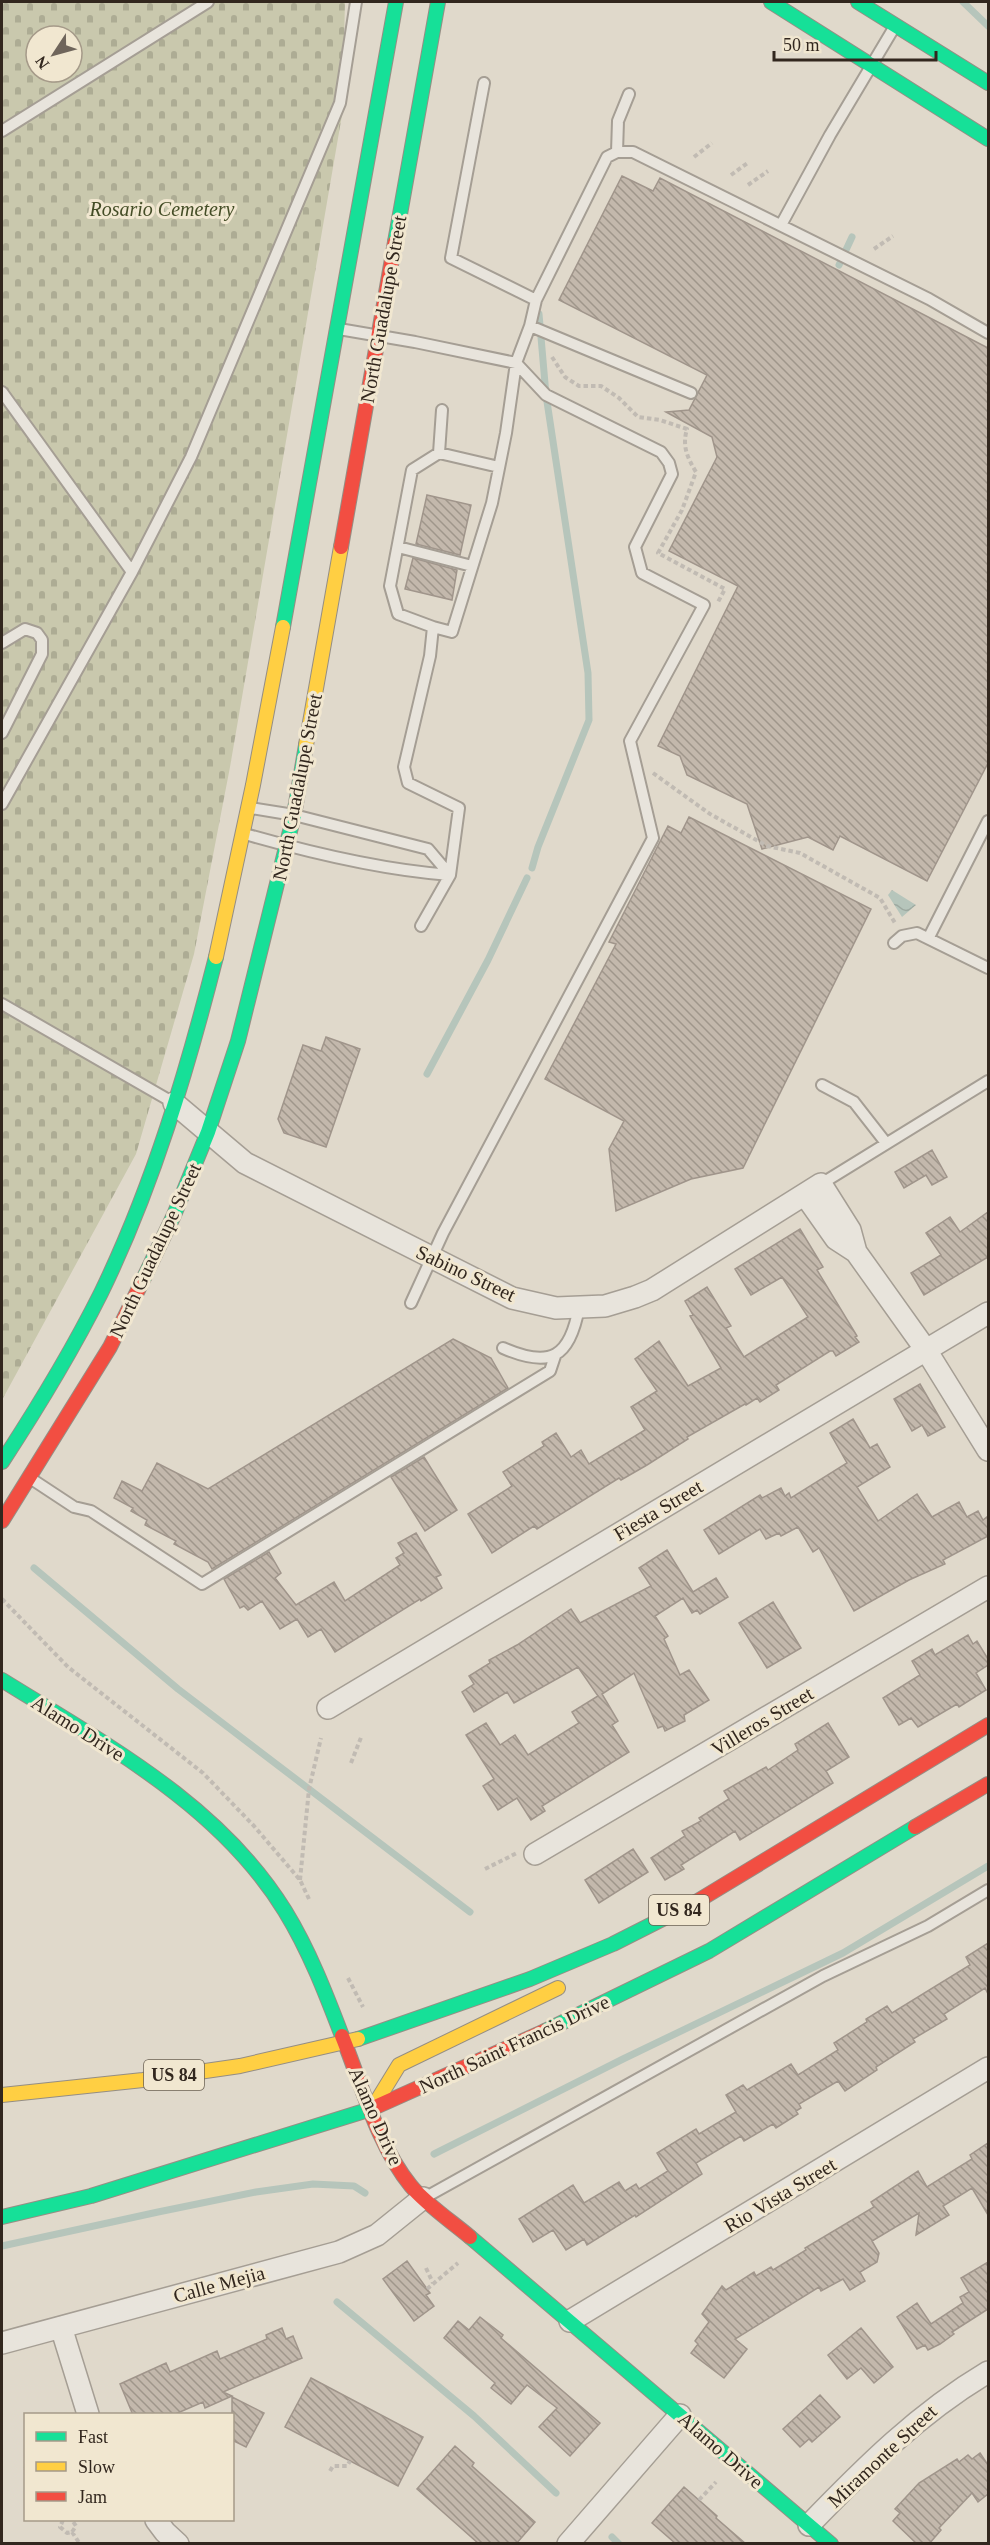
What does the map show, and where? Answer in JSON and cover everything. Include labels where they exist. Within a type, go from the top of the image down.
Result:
[{"type":"main road","name":"North Guadalupe Street","points":[[2,1462],[34,1413],[102,1291],[143,1194],[200,1018],[245,834],[339,329],[396,2]]},
{"type":"main road","name":"North Guadalupe Street","points":[[2,1521],[110,1347],[174,1215],[208,1132],[238,1041],[294,815],[438,2]]},
{"type":"main road","points":[[771,2],[988,139]]},
{"type":"main road","points":[[858,2],[988,83]]},
{"type":"main road","name":"Alamo Drive","points":[[2,1680],[164,1783],[204,1815],[264,1879],[290,1919],[311,1959],[392,2157],[405,2178],[423,2198],[831,2544]]},
{"type":"main road","name":"US 84","points":[[2,2095],[143,2080],[240,2066],[345,2044],[530,1979],[613,1944],[696,1902],[988,1725]]},
{"type":"main road","name":"North Saint Francis Drive","points":[[2,2217],[91,2196],[236,2154],[372,2109],[602,2005],[709,1951],[988,1784]]},
{"type":"main road","points":[[372,2109],[399,2065],[556,1990],[613,1944]]},
{"type":"street","name":"Sabino Street","points":[[174,1103],[245,1163],[512,1298],[556,1308],[605,1306],[652,1290],[813,1189]]},
{"type":"street","points":[[813,1189],[836,1239],[856,1252],[926,1350],[988,1449]]},
{"type":"street","name":"Fiesta Street","points":[[328,1708],[988,1312]]},
{"type":"street","name":"Villeros Street","points":[[528,1853],[988,1587]]},
{"type":"street","name":"Rio Vista Street","points":[[570,2321],[988,2068]]},
{"type":"street","name":"Calle Mejia","points":[[2,2343],[339,2252],[377,2235],[423,2198]]},
{"type":"street","points":[[61,2327],[87,2413]]},
{"type":"street","name":"Miramonte Street","points":[[809,2525],[900,2435],[932,2408],[988,2372]]},
{"type":"street","points":[[568,2544],[680,2415]]},
{"type":"street","points":[[157,2521],[178,2544]]},
{"type":"lane","points":[[2,132],[208,2]]},
{"type":"lane","points":[[2,804],[132,572],[191,457],[340,104],[357,2]]},
{"type":"lane","points":[[781,225],[830,135],[895,26]]},
{"type":"lane","points":[[484,83],[451,258],[536,300]]},
{"type":"lane","points":[[617,152],[618,121],[629,94]]},
{"type":"lane","points":[[499,466],[439,453],[412,470],[390,586],[398,614],[452,632],[492,503],[499,466],[516,363],[530,326],[536,300],[607,157],[617,152],[633,152],[929,299],[988,333]]},
{"type":"lane","points":[[530,326],[691,393]]},
{"type":"lane","points":[[339,329],[516,363],[546,395],[661,452],[669,463],[672,474],[635,547],[637,558],[642,573],[704,605],[630,741],[653,838],[431,1257],[411,1303]]},
{"type":"lane","points":[[2,392],[132,572]]},
{"type":"lane","points":[[439,453],[442,410]]},
{"type":"lane","points":[[398,547],[472,566]]},
{"type":"lane","points":[[422,926],[450,875],[459,808],[408,783],[404,767],[430,656],[433,627]]},
{"type":"lane","points":[[2,643],[25,629],[37,633],[43,646],[39,662],[2,733]]},
{"type":"lane","points":[[249,808],[294,815],[428,849],[450,875]]},
{"type":"lane","points":[[929,937],[988,821]]},
{"type":"lane","points":[[245,834],[287,846],[419,873],[450,875]]},
{"type":"lane","points":[[894,943],[902,936],[917,933],[988,968]]},
{"type":"lane","points":[[2,1004],[174,1103]]},
{"type":"lane","points":[[813,1189],[988,1082]]},
{"type":"lane","points":[[822,1085],[854,1102],[886,1143]]},
{"type":"lane","points":[[30,1478],[74,1507],[92,1511],[202,1584],[550,1371],[555,1356],[568,1344],[575,1329],[579,1307]]},
{"type":"lane","points":[[503,1348],[533,1357],[555,1356]]},
{"type":"lane","points":[[423,2198],[823,1976],[928,1926],[988,1890]]},
{"type":"path","points":[[694,157],[712,143]]},
{"type":"path","points":[[730,176],[749,162]]},
{"type":"path","points":[[748,185],[768,171]]},
{"type":"path","points":[[874,249],[894,236]]},
{"type":"path","points":[[653,773],[710,814],[767,846],[800,853],[880,898],[895,924]]},
{"type":"path","points":[[351,1764],[362,1735]]},
{"type":"path","points":[[300,1880],[309,1790],[321,1738]]},
{"type":"path","points":[[485,1869],[528,1853]]},
{"type":"path","points":[[427,2289],[458,2263]]},
{"type":"path","points":[[426,2268],[434,2284]]},
{"type":"path","points":[[330,2471],[333,2466],[346,2466],[350,2461]]},
{"type":"path","points":[[699,2500],[716,2482]]},
{"type":"path","points":[[63,2521],[60,2527],[63,2531],[72,2532]]},
{"type":"path","points":[[72,2532],[76,2526],[73,2521]]},
{"type":"path","points":[[72,2532],[80,2544]]},
{"type":"green space","name":"Rosario Cemetery","points":[[2,2],[345,2],[342,115],[230,767],[194,954],[136,1154],[2,1400]]},
{"type":"water","points":[[892,890],[916,905],[902,917],[888,895]]},
{"type":"building","points":[[622,176],[653,191],[660,178],[988,348],[988,763],[927,881],[840,836],[833,850],[808,837],[762,849],[747,804],[687,775],[680,756],[658,746],[738,586],[669,551],[717,457],[712,437],[666,412],[689,410],[707,375],[559,300]]},
{"type":"building","points":[[427,495],[471,505],[460,555],[416,544]]},
{"type":"building","points":[[413,558],[457,570],[452,600],[405,589]]},
{"type":"building","points":[[689,817],[871,909],[743,1168],[691,1179],[616,1211],[609,1149],[624,1121],[545,1079],[616,944],[609,942],[668,826],[681,833]]},
{"type":"building","points":[[326,1037],[360,1049],[326,1147],[284,1133],[278,1119],[303,1045],[321,1051]]},
{"type":"building","points":[[932,1150],[947,1177],[932,1185],[926,1175],[904,1188],[895,1172]]},
{"type":"building","points":[[988,1212],[988,1257],[924,1295],[911,1273],[941,1255],[926,1233],[950,1217],[960,1232]]},
{"type":"building","points":[[800,1229],[823,1267],[817,1270],[859,1342],[836,1356],[833,1351],[830,1351],[776,1385],[779,1390],[760,1402],[757,1398],[745,1404],[687,1437],[688,1439],[647,1465],[621,1480],[619,1478],[537,1529],[534,1526],[492,1553],[468,1514],[512,1486],[503,1472],[544,1446],[542,1442],[556,1433],[571,1457],[581,1450],[589,1464],[645,1430],[631,1407],[657,1391],[635,1359],[659,1341],[688,1386],[721,1368],[690,1316],[693,1315],[685,1301],[707,1287],[731,1326],[726,1328],[744,1357],[808,1317],[782,1277],[751,1295],[735,1269]]},
{"type":"building","points":[[453,1339],[491,1358],[508,1388],[212,1569],[208,1562],[174,1544],[176,1541],[145,1525],[147,1520],[131,1511],[133,1508],[114,1498],[122,1481],[142,1491],[157,1463],[208,1489]]},
{"type":"building","points":[[920,1384],[945,1427],[928,1436],[922,1425],[912,1431],[894,1399]]},
{"type":"building","points":[[853,1419],[870,1448],[877,1444],[890,1467],[857,1487],[878,1521],[917,1494],[932,1517],[959,1502],[967,1517],[978,1511],[983,1520],[988,1516],[988,1536],[943,1560],[945,1564],[909,1580],[854,1611],[819,1548],[813,1552],[798,1527],[781,1536],[779,1533],[766,1539],[760,1529],[719,1554],[704,1530],[760,1495],[762,1498],[781,1488],[785,1496],[789,1493],[791,1498],[847,1463],[830,1433]]},
{"type":"building","points":[[424,1457],[457,1510],[425,1531],[391,1477]]},
{"type":"building","points":[[416,1533],[441,1575],[436,1577],[442,1588],[421,1601],[420,1599],[335,1652],[321,1629],[308,1637],[297,1619],[280,1629],[262,1601],[248,1610],[244,1606],[240,1608],[224,1579],[269,1552],[281,1573],[275,1578],[296,1605],[334,1582],[345,1601],[400,1565],[396,1558],[404,1553],[398,1543]]},
{"type":"building","points":[[667,1550],[693,1592],[716,1578],[728,1597],[700,1614],[697,1610],[692,1613],[683,1598],[655,1616],[668,1636],[664,1639],[680,1675],[689,1670],[709,1700],[684,1715],[685,1721],[665,1731],[663,1726],[658,1728],[634,1673],[602,1694],[618,1721],[612,1725],[629,1752],[542,1806],[545,1811],[531,1820],[517,1798],[498,1810],[483,1786],[494,1779],[466,1735],[486,1723],[500,1745],[515,1735],[528,1755],[579,1723],[572,1712],[598,1696],[578,1667],[514,1703],[507,1692],[474,1712],[462,1692],[474,1684],[469,1676],[490,1663],[489,1660],[517,1645],[571,1609],[580,1623],[651,1586],[639,1568]]},
{"type":"building","points":[[773,1602],[801,1648],[767,1668],[739,1623]]},
{"type":"building","points":[[968,1635],[973,1644],[977,1641],[988,1659],[988,1665],[976,1673],[986,1690],[959,1707],[957,1704],[918,1727],[911,1718],[899,1725],[883,1698],[920,1675],[912,1661],[932,1649],[935,1655]]},
{"type":"building","points":[[828,1723],[849,1757],[826,1771],[833,1783],[740,1840],[735,1831],[681,1865],[684,1869],[665,1880],[651,1858],[685,1836],[682,1831],[701,1821],[699,1818],[729,1799],[724,1791],[766,1767],[768,1770],[798,1750],[795,1744]]},
{"type":"building","points":[[633,1849],[648,1872],[599,1903],[585,1880]]},
{"type":"building","points":[[988,1943],[988,1994],[985,1988],[944,2014],[947,2019],[913,2039],[915,2042],[876,2067],[877,2070],[845,2091],[838,2081],[799,2104],[801,2108],[796,2111],[798,2114],[776,2128],[773,2124],[744,2141],[741,2136],[696,2163],[702,2174],[636,2217],[635,2215],[587,2245],[584,2239],[566,2250],[553,2230],[533,2242],[519,2219],[573,2185],[584,2203],[619,2182],[625,2191],[636,2184],[639,2189],[668,2171],[657,2153],[696,2129],[699,2134],[736,2112],[726,2095],[743,2085],[747,2090],[791,2064],[798,2075],[838,2050],[834,2043],[867,2022],[866,2019],[887,2006],[892,2013],[970,1965],[966,1957]]},
{"type":"building","points":[[988,2143],[988,2215],[972,2188],[943,2206],[949,2215],[916,2235],[919,2213],[872,2241],[879,2253],[877,2262],[860,2272],[865,2281],[850,2290],[843,2279],[821,2291],[819,2287],[735,2339],[747,2349],[724,2378],[691,2353],[698,2344],[695,2341],[709,2322],[702,2314],[722,2286],[726,2290],[754,2272],[756,2276],[771,2267],[773,2270],[874,2207],[871,2202],[918,2171],[927,2187],[972,2159],[970,2155]]},
{"type":"building","points":[[407,2261],[430,2293],[426,2295],[434,2306],[414,2321],[383,2279]]},
{"type":"building","points":[[988,2262],[988,2309],[952,2332],[954,2334],[940,2344],[928,2350],[925,2345],[917,2349],[897,2317],[917,2303],[931,2324],[963,2303],[960,2297],[969,2292],[961,2278]]},
{"type":"building","points":[[480,2317],[503,2335],[501,2338],[600,2423],[570,2456],[539,2427],[557,2408],[527,2385],[511,2404],[491,2388],[495,2383],[444,2338],[458,2321],[469,2330]]},
{"type":"building","points":[[282,2328],[286,2339],[293,2336],[302,2358],[223,2392],[232,2396],[205,2408],[203,2402],[178,2413],[132,2413],[120,2384],[166,2363],[170,2372],[217,2351],[220,2359],[267,2339],[266,2335]]},
{"type":"building","points":[[861,2328],[893,2367],[874,2383],[861,2368],[847,2379],[828,2355]]},
{"type":"building","points":[[311,2378],[423,2437],[398,2486],[285,2427]]},
{"type":"building","points":[[820,2395],[840,2417],[812,2442],[809,2439],[800,2447],[783,2429]]},
{"type":"building","points":[[232,2397],[264,2413],[246,2447],[234,2441],[234,2413],[232,2413]]},
{"type":"building","points":[[455,2446],[474,2463],[472,2466],[535,2522],[516,2544],[479,2544],[417,2489]]},
{"type":"building","points":[[980,2453],[988,2465],[988,2494],[978,2502],[972,2493],[939,2528],[941,2530],[929,2544],[917,2544],[893,2521],[900,2513],[895,2509],[919,2483],[957,2459],[959,2462],[968,2455],[972,2459]]},
{"type":"building","points":[[684,2487],[746,2544],[676,2544],[652,2523]]},
{"type":"waterway","points":[[963,2],[988,26]]},
{"type":"waterway","points":[[839,265],[852,237]]},
{"type":"waterway","points":[[532,868],[538,847],[589,720],[588,673],[546,395],[539,314]]},
{"type":"waterway","points":[[427,1074],[488,960],[527,878]]},
{"type":"waterway","points":[[34,1568],[178,1689],[470,1912]]},
{"type":"waterway","points":[[434,2154],[623,2059],[843,1953],[988,1866]]},
{"type":"waterway","points":[[2,2246],[256,2192],[313,2184],[354,2186],[365,2193]]},
{"type":"waterway","points":[[337,2302],[474,2416],[556,2493]]},
{"type":"waterway","points":[[612,2537],[619,2544]]},
{"type":"traffic: fast","points":[[283,627],[396,2]]},
{"type":"traffic: fast","points":[[395,242],[438,2]]},
{"type":"traffic: fast","points":[[771,2],[988,139]]},
{"type":"traffic: fast","points":[[858,2],[988,83]]},
{"type":"traffic: fast","points":[[141,1284],[174,1215],[208,1132],[238,1041],[294,815],[306,745]]},
{"type":"traffic: fast","points":[[2,1462],[90,1315],[120,1253],[153,1170],[181,1085],[216,957]]},
{"type":"traffic: fast","points":[[2,1680],[120,1753],[194,1808],[228,1839],[258,1873],[294,1926],[342,2036]]},
{"type":"traffic: fast","points":[[545,2031],[709,1951],[915,1827]]},
{"type":"traffic: fast","points":[[358,2039],[530,1979],[613,1944],[696,1902]]},
{"type":"traffic: fast","points":[[2,2217],[91,2196],[371,2109]]},
{"type":"traffic: fast","points":[[470,2237],[831,2544]]},
{"type":"traffic: slow","points":[[306,745],[341,547]]},
{"type":"traffic: slow","points":[[216,957],[253,785],[283,627]]},
{"type":"traffic: slow","points":[[372,2109],[399,2065],[558,1988]]},
{"type":"traffic: slow","points":[[2,2095],[143,2080],[240,2066],[358,2039]]},
{"type":"traffic: jam","points":[[341,547],[395,242]]},
{"type":"traffic: jam","points":[[2,1521],[110,1347],[141,1284]]},
{"type":"traffic: jam","points":[[696,1902],[988,1725]]},
{"type":"traffic: jam","points":[[915,1827],[988,1784]]},
{"type":"traffic: jam","points":[[371,2109],[545,2031]]},
{"type":"traffic: jam","points":[[342,2036],[363,2094],[399,2170],[424,2200],[470,2237]]}]
